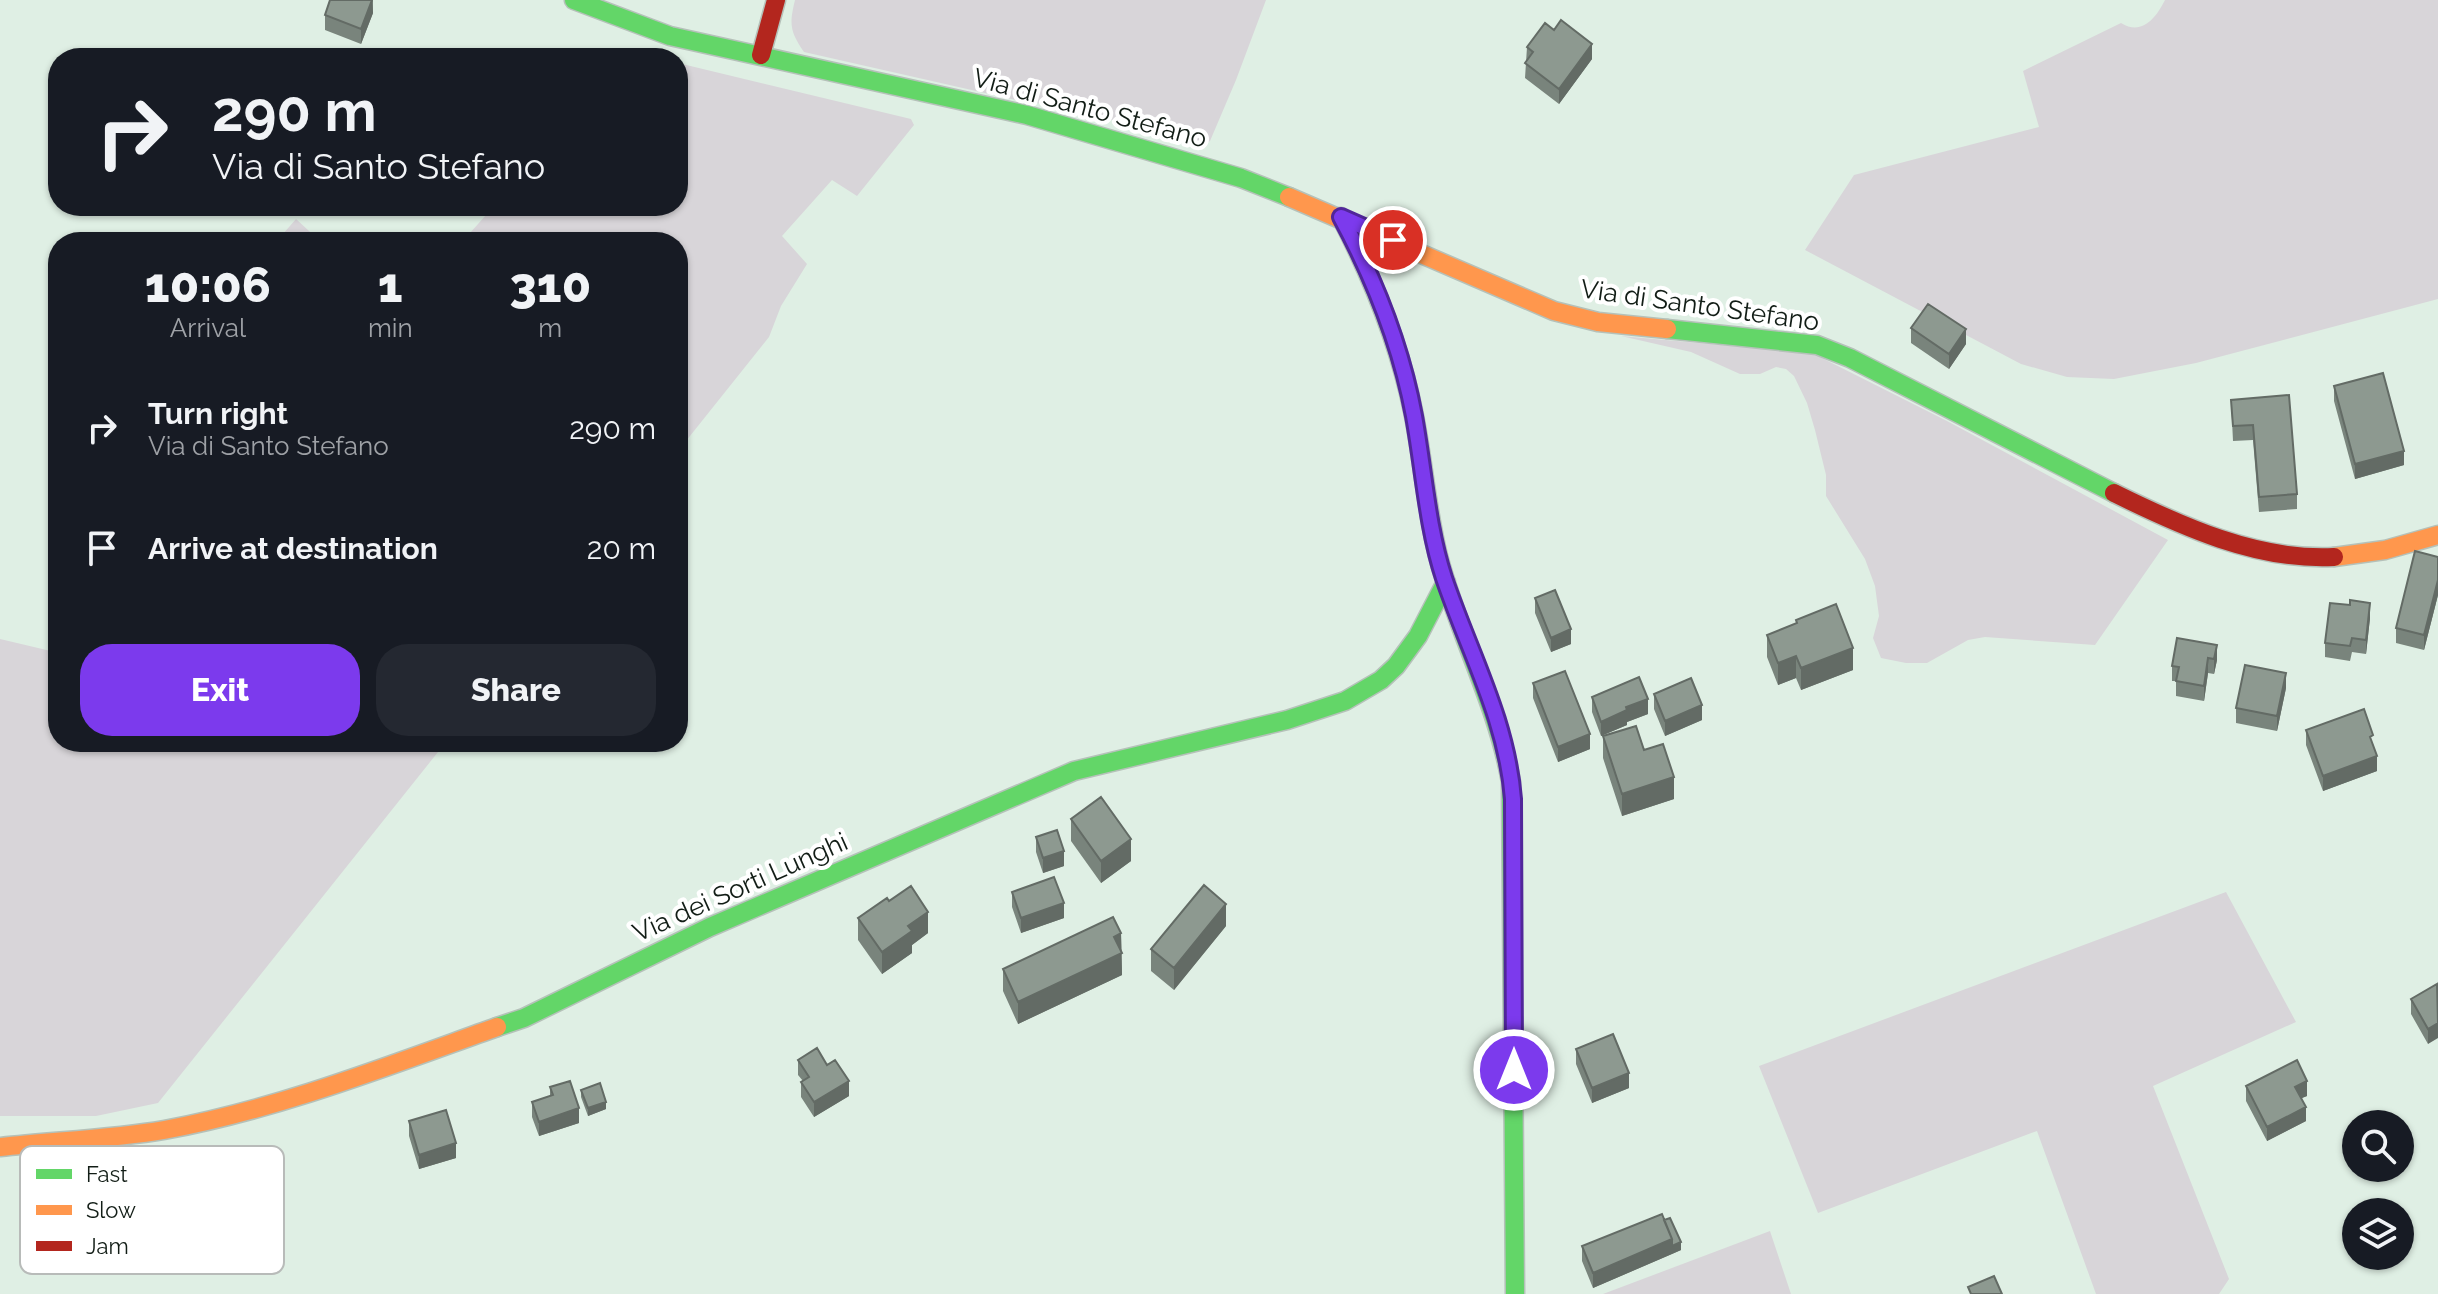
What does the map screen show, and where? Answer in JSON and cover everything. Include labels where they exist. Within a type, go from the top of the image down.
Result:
[{"type":"street","name":"Via di Santo Stefano","points":[[574,0],[670,36],[1027,115],[1241,178],[1341,217],[1554,311],[1598,322],[1817,345],[1850,358],[2164,519],[2240,544],[2296,556],[2334,557],[2374,552],[2438,535]]},
{"type":"street","points":[[761,55],[776,0]]},
{"type":"street","points":[[1341,217],[1373,280],[1404,370],[1434,541],[1446,582],[1496,714],[1512,784],[1515,1294]]},
{"type":"street","name":"Via dei Sorti Lunghi","points":[[0,1147],[163,1130],[246,1111],[359,1076],[524,1018],[710,927],[1074,771],[1117,758],[1324,710],[1364,691],[1394,668],[1408,652],[1446,582]]},
{"type":"shaded area","points":[[795,0],[1266,0],[1210,141],[1203,145],[1187,145],[1063,104],[1029,103],[804,52],[792,28]]},
{"type":"shaded area","points":[[2165,0],[2438,0],[2438,299],[2196,363],[2114,379],[2067,377],[2021,364],[1805,250],[1854,175],[2039,127],[2023,71],[2121,23],[2135,27],[2148,23]]},
{"type":"shaded area","points":[[688,65],[911,119],[914,125],[857,196],[832,180],[782,236],[807,264],[781,306],[769,337],[688,438],[688,232],[471,232],[485,216],[688,216]]},
{"type":"shaded area","points":[[296,219],[310,232],[285,232]]},
{"type":"shaded area","points":[[1621,336],[1812,353],[1947,421],[2168,540],[2095,645],[1985,637],[1968,640],[1927,663],[1881,658],[1873,638],[1879,616],[1875,586],[1865,559],[1826,496],[1826,475],[1815,430],[1794,376],[1786,369],[1776,367],[1760,374],[1740,374],[1691,352]]},
{"type":"shaded area","points":[[0,639],[48,650],[48,752],[438,752],[158,1103],[96,1116],[0,1116]]},
{"type":"shaded area","points":[[2226,892],[2296,1022],[2153,1086],[2229,1279],[2219,1294],[2096,1294],[2037,1131],[1818,1213],[1759,1066]]},
{"type":"shaded area","points":[[1770,1231],[1791,1294],[1603,1294]]},
{"type":"building","points":[[330,0],[372,0],[361,29],[325,15]]},
{"type":"building","points":[[1561,20],[1592,44],[1559,89],[1525,63],[1533,52],[1527,47],[1545,23],[1554,30]]},
{"type":"building","points":[[1928,304],[1966,329],[1949,354],[1911,328]]},
{"type":"building","points":[[2383,373],[2404,451],[2355,464],[2334,386]]},
{"type":"building","points":[[2289,395],[2297,494],[2259,497],[2253,425],[2233,426],[2231,400]]},
{"type":"building","points":[[2415,551],[2438,557],[2438,580],[2424,635],[2396,628]]},
{"type":"building","points":[[1555,590],[1571,629],[1551,638],[1535,598]]},
{"type":"building","points":[[2350,600],[2370,603],[2366,640],[2352,638],[2350,646],[2325,643],[2330,603],[2350,605]]},
{"type":"building","points":[[1836,604],[1853,648],[1801,668],[1796,656],[1778,663],[1767,635]]},
{"type":"building","points":[[2177,638],[2217,645],[2214,659],[2208,658],[2204,686],[2176,681],[2179,667],[2172,666]]},
{"type":"building","points":[[2245,665],[2286,673],[2277,716],[2236,708]]},
{"type":"building","points":[[1565,671],[1590,734],[1558,747],[1533,683]]},
{"type":"building","points":[[1639,677],[1648,699],[1626,707],[1627,710],[1601,722],[1592,697]]},
{"type":"building","points":[[1691,678],[1702,705],[1665,721],[1654,694]]},
{"type":"building","points":[[2364,709],[2377,756],[2323,776],[2306,730]]},
{"type":"building","points":[[1636,726],[1644,750],[1663,744],[1674,777],[1622,794],[1603,736]]},
{"type":"building","points":[[1101,797],[1131,839],[1101,861],[1071,819]]},
{"type":"building","points":[[1057,830],[1064,851],[1043,858],[1036,837]]},
{"type":"building","points":[[1054,877],[1064,903],[1021,918],[1012,892]]},
{"type":"building","points":[[1204,885],[1226,904],[1174,968],[1151,949]]},
{"type":"building","points":[[911,886],[928,912],[908,926],[912,931],[882,952],[858,918]]},
{"type":"building","points":[[1113,917],[1121,933],[1114,937],[1122,953],[1018,1002],[1003,969]]},
{"type":"building","points":[[2437,984],[2438,1023],[2428,1029],[2411,999]]},
{"type":"building","points":[[1613,1034],[1629,1073],[1592,1088],[1576,1049]]},
{"type":"building","points":[[817,1048],[827,1065],[835,1060],[849,1081],[814,1102],[801,1082],[809,1077],[798,1060]]},
{"type":"building","points":[[2297,1060],[2307,1081],[2295,1087],[2306,1107],[2267,1127],[2246,1086]]},
{"type":"building","points":[[570,1081],[579,1108],[539,1122],[532,1102],[553,1095],[550,1087]]},
{"type":"building","points":[[600,1083],[606,1102],[588,1108],[581,1090]]},
{"type":"building","points":[[446,1110],[456,1143],[419,1155],[409,1121]]},
{"type":"building","points":[[1662,1214],[1672,1239],[1593,1273],[1582,1246]]},
{"type":"building","points":[[1670,1218],[1681,1242],[1672,1246],[1664,1220]]},
{"type":"building","points":[[1994,1276],[2002,1294],[1971,1294],[1968,1287]]},
{"type":"traffic: fast","points":[[574,0],[670,36],[1027,115],[1241,178],[1289,197]]},
{"type":"traffic: fast","points":[[1341,217],[1393,336],[1413,411],[1438,556],[1487,696],[1511,782],[1515,1294]]},
{"type":"traffic: fast","points":[[1667,329],[1817,345],[1850,358],[2114,493]]},
{"type":"traffic: fast","points":[[497,1027],[524,1018],[710,927],[1074,771],[1287,720],[1345,701],[1381,680],[1396,666],[1418,636],[1446,582]]},
{"type":"traffic: slow","points":[[1289,197],[1554,311],[1598,322],[1667,329]]},
{"type":"traffic: slow","points":[[2334,557],[2385,550],[2438,535]]},
{"type":"traffic: slow","points":[[0,1147],[144,1133],[249,1111],[497,1027]]},
{"type":"traffic: jam","points":[[761,55],[776,0]]},
{"type":"traffic: jam","points":[[2114,493],[2220,539],[2277,553],[2334,557]]},
{"type":"route","points":[[1393,240],[1341,217],[1373,280],[1404,370],[1434,541],[1444,578],[1496,714],[1507,755],[1513,799],[1514,1070]]}]
